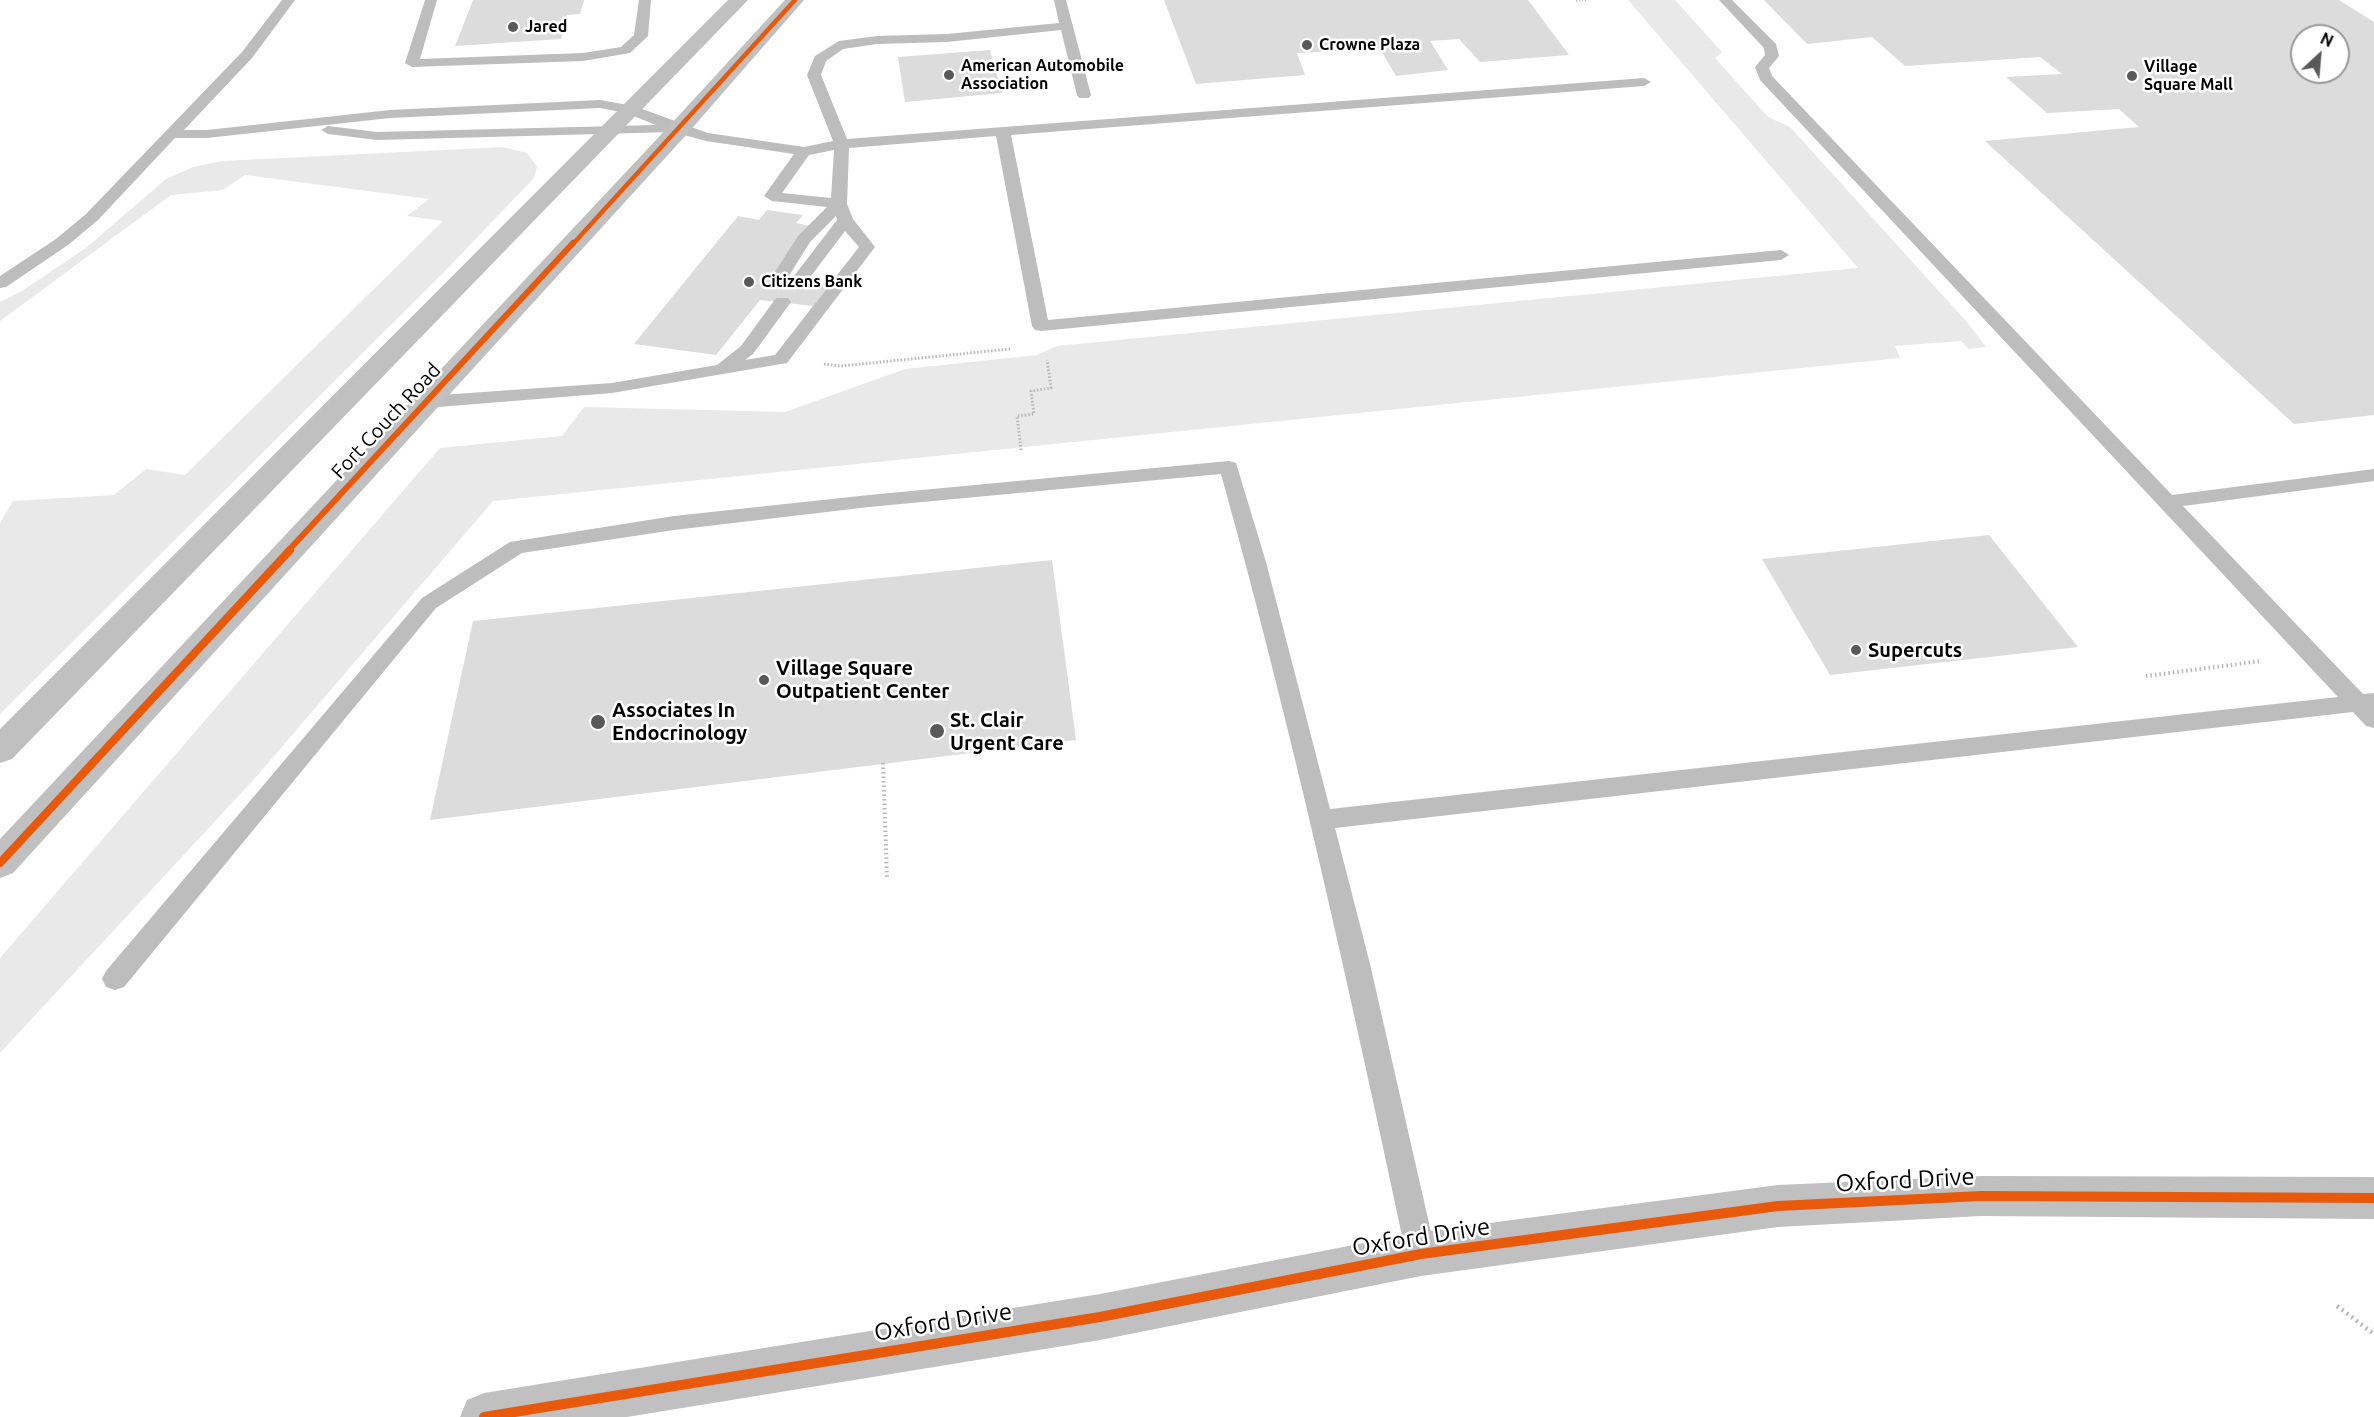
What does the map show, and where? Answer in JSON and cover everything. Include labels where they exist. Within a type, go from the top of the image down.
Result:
[{"type":"street","points":[[0,750],[629,109],[739,0]]},
{"type":"street","name":"Fort Couch Road","points":[[0,863],[679,129],[795,0]]},
{"type":"street","name":"Oxford Drive","points":[[484,1417],[1100,1317],[1421,1254],[1778,1206],[1981,1196],[2374,1198]]},
{"type":"lane","points":[[0,283],[62,242],[92,217],[247,55],[290,0]]},
{"type":"lane","points":[[431,0],[412,63],[583,57],[626,50],[641,36],[645,0]]},
{"type":"lane","points":[[1060,0],[1084,95]]},
{"type":"lane","points":[[1725,0],[1771,47],[1772,56],[1762,67],[1765,76],[2166,501],[2369,708]]},
{"type":"lane","points":[[799,280],[842,212],[842,144],[814,75],[820,58],[839,45],[877,40],[947,38],[1066,26]]},
{"type":"lane","points":[[170,134],[207,134],[390,114],[600,104],[629,109],[706,137],[804,151],[842,144],[1644,82]]},
{"type":"lane","points":[[291,126],[377,136],[679,129]]},
{"type":"lane","points":[[1003,133],[1041,326],[1781,255]]},
{"type":"lane","points":[[426,402],[612,388],[781,359],[867,247],[842,212],[772,196],[804,151]]},
{"type":"lane","points":[[779,278],[804,239],[842,212]]},
{"type":"lane","points":[[720,370],[733,344],[764,300]]},
{"type":"lane","points":[[720,370],[747,350],[782,302]]},
{"type":"lane","points":[[115,979],[429,603],[518,548],[674,523],[1229,467],[1256,562],[1357,964],[1421,1254]]},
{"type":"lane","points":[[2166,501],[2374,476]]},
{"type":"lane","points":[[1320,820],[2369,708]]},
{"type":"path","points":[[1576,1],[1586,0]]},
{"type":"path","points":[[1026,486],[1017,416],[1034,414],[1031,391],[1052,388],[1041,326]]},
{"type":"path","points":[[877,362],[1044,345]]},
{"type":"path","points":[[2146,676],[2262,661]]},
{"type":"path","points":[[883,763],[887,877]]},
{"type":"path","points":[[2337,1306],[2374,1334]]},
{"type":"shaded area","points":[[1628,0],[1675,0],[1722,52],[1715,58],[1768,117],[1790,127],[1966,321],[1986,347],[1969,349],[1961,341],[1895,346],[1900,358],[493,501],[256,777],[0,1053],[0,958],[440,448],[562,436],[584,407],[785,412],[905,369],[1037,355],[1057,346],[1858,268]]},
{"type":"shaded area","points":[[503,147],[527,153],[537,167],[534,178],[444,272],[0,714],[0,523],[13,501],[114,495],[146,469],[185,475],[443,221],[407,216],[429,199],[245,175],[223,190],[171,195],[0,321],[0,302],[22,291],[86,248],[166,179],[193,167],[222,161]]},
{"type":"building","name":"Jared","points":[[473,0],[584,0],[580,14],[567,15],[561,39],[455,46]]},
{"type":"building","name":"Crowne Plaza","points":[[1164,0],[1528,0],[1569,55],[1480,62],[1459,39],[1430,41],[1448,70],[1396,76],[1380,49],[1297,53],[1305,75],[1196,84]]},
{"type":"building","points":[[1764,0],[2339,0],[2374,22],[2374,415],[2294,424],[1985,141],[2139,127],[2119,109],[2047,113],[2006,77],[2062,74],[2040,57],[1905,66],[1872,37],[1807,44]]},
{"type":"building","name":"American Automobile Association","points":[[990,50],[1002,93],[905,102],[898,57]]},
{"type":"building","name":"Citizens Bank","points":[[767,210],[803,215],[796,223],[810,226],[779,278],[830,284],[813,306],[760,300],[716,355],[634,344],[738,216],[759,220]]},
{"type":"building","points":[[1989,535],[2078,647],[1830,675],[1762,559]]},
{"type":"building","name":"Village Square Outpatient Center","points":[[1052,560],[1076,740],[430,820],[473,621]]},
{"type":"cycle path","points":[[0,863],[679,129],[795,0]]},
{"type":"cycle path","points":[[484,1417],[1100,1317],[1421,1254],[1778,1206],[1981,1196],[2374,1198]]},
{"type":"place","name":"Jared","points":[[513,27]]},
{"type":"place","name":"Crowne Plaza","points":[[1307,45]]},
{"type":"place","name":"American Automobile Association","points":[[949,75]]},
{"type":"place","name":"Village Square Mall","points":[[2132,76]]},
{"type":"place","name":"Citizens Bank","points":[[749,282]]},
{"type":"place","name":"Supercuts","points":[[1856,650]]},
{"type":"place","name":"Village Square Outpatient Center","points":[[764,680]]},
{"type":"place","name":"Associates In Endocrinology","points":[[598,722]]},
{"type":"place","name":"St. Clair Urgent Care","points":[[937,731]]}]
